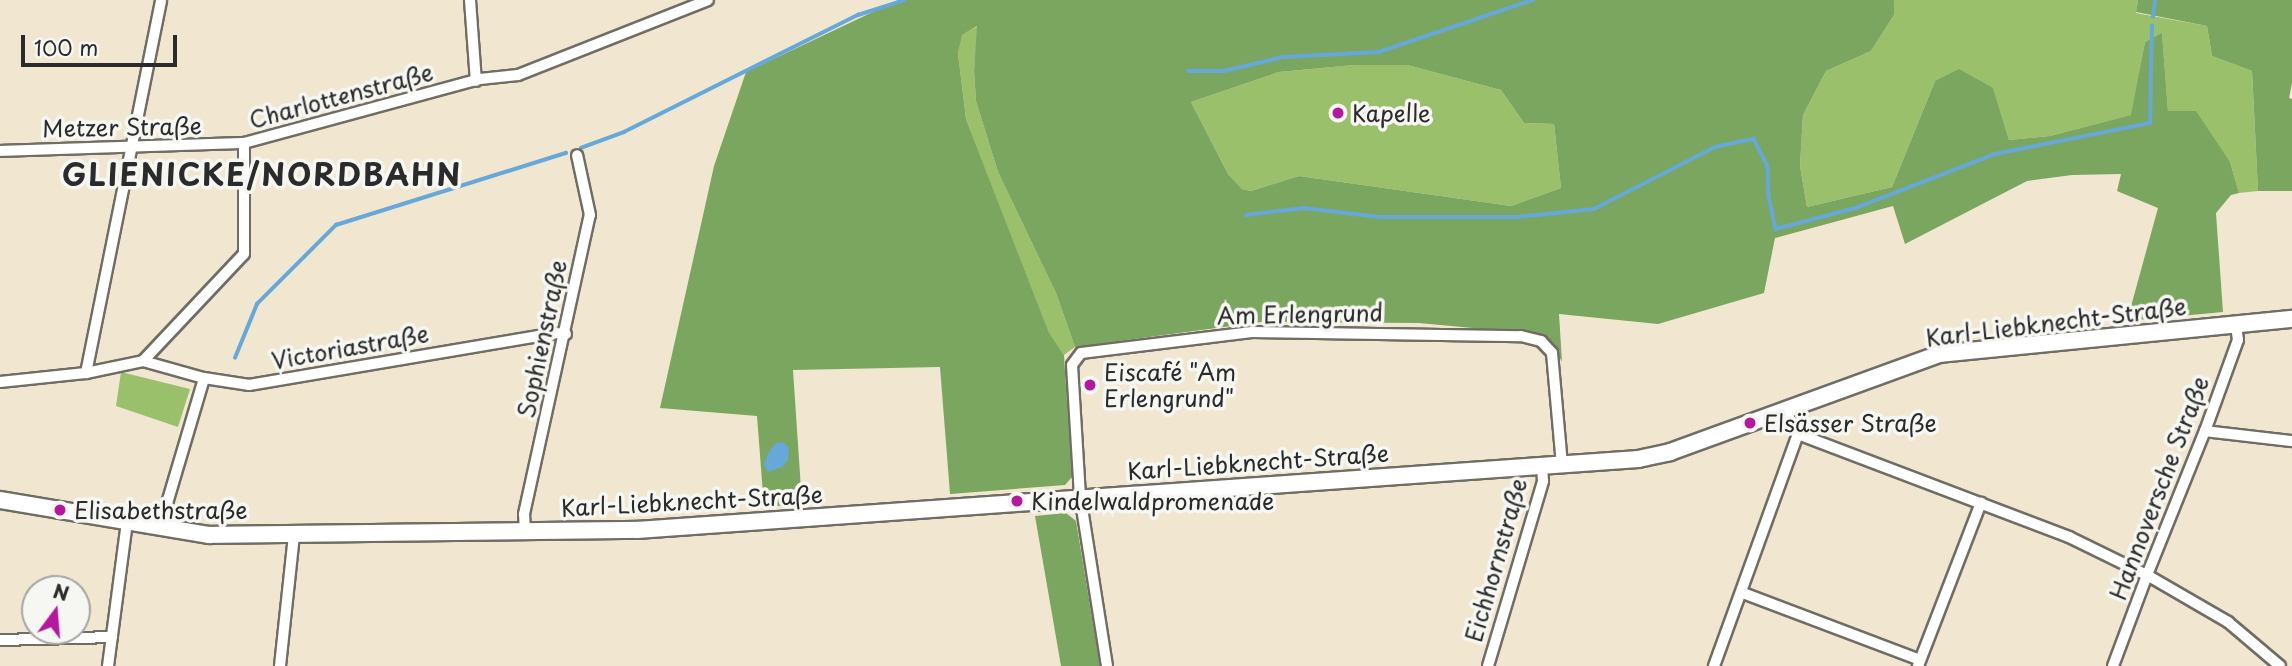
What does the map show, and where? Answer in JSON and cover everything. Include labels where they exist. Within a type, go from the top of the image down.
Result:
[{"type":"street","points":[[86,373],[161,0]]},
{"type":"street","points":[[470,0],[476,81]]},
{"type":"street","name":"Charlottenstraße","points":[[143,361],[244,254],[244,143],[476,81],[518,75],[708,0]]},
{"type":"street","name":"Metzer Straße","points":[[0,151],[244,143]]},
{"type":"street","name":"Sophienstraße","points":[[525,531],[524,514],[566,334],[590,215],[577,155]]},
{"type":"street","name":"Karl-Liebknecht-Straße","points":[[0,499],[209,535],[637,530],[1080,496],[1542,466],[1653,457],[1939,354],[2292,319]]},
{"type":"street","name":"Hannoversche Straße","points":[[2113,666],[2206,431],[2238,340],[2236,325]]},
{"type":"street","name":"Am Erlengrund","points":[[1080,496],[1072,365],[1076,355],[1252,332],[1521,336],[1541,341],[1552,353],[1562,464]]},
{"type":"street","name":"Victoriastraße","points":[[143,361],[204,378],[249,385],[555,333],[566,334]]},
{"type":"street","points":[[0,382],[86,373],[143,361]]},
{"type":"street","points":[[160,527],[204,378]]},
{"type":"street","points":[[1785,410],[1798,435],[2069,537],[2147,575],[2228,622],[2278,664],[2292,665]]},
{"type":"street","points":[[2206,431],[2292,441]]},
{"type":"street","points":[[1714,666],[1743,593],[1798,435]]},
{"type":"street","name":"Eichhornstraße","points":[[1488,666],[1543,481],[1542,466]]},
{"type":"street","points":[[1080,496],[1107,666]]},
{"type":"street","points":[[1743,593],[1919,663],[1981,503]]},
{"type":"street","points":[[108,666],[127,522]]},
{"type":"street","points":[[280,666],[294,534]]},
{"type":"street","points":[[0,640],[112,637]]},
{"type":"green space","points":[[898,0],[1894,0],[1894,15],[1871,51],[1826,71],[1803,115],[1800,166],[1807,207],[1892,187],[1935,81],[1959,69],[1993,88],[2009,140],[2050,136],[2131,115],[2145,42],[2162,33],[2168,111],[2196,111],[2230,162],[2239,193],[2231,195],[2216,213],[2223,312],[2127,321],[2158,208],[2117,191],[2121,174],[2072,175],[2027,181],[1905,244],[1893,206],[1775,238],[1764,293],[1658,324],[1559,314],[1562,362],[1552,342],[1538,334],[1419,323],[1261,322],[1075,347],[1056,293],[998,172],[976,101],[974,71],[977,26],[962,35],[958,53],[966,119],[1049,333],[1064,355],[1072,477],[1065,485],[950,494],[940,367],[793,370],[802,504],[764,507],[757,416],[660,408],[714,166],[746,72]],"holes":[[[1354,65],[1407,65],[1501,90],[1524,123],[1554,124],[1561,188],[1511,206],[1299,176],[1251,191],[1242,189],[1228,174],[1191,102],[1279,72]]]},
{"type":"green space","points":[[1894,0],[2138,0],[2136,13],[2207,26],[2212,56],[2252,71],[2258,191],[2239,193],[2230,162],[2168,111],[2162,34],[2145,42],[2132,115],[2050,136],[2009,140],[1993,89],[1935,81],[1892,187],[1807,207],[1800,166],[1803,115],[1826,71],[1871,51],[1894,15]]},
{"type":"green space","points":[[2138,0],[2292,0],[2292,83],[2289,98],[2292,99],[2292,191],[2258,191],[2252,71],[2212,56],[2207,26],[2136,12]]},
{"type":"green space","points":[[978,26],[974,71],[976,101],[998,172],[1056,293],[1075,347],[1064,355],[1049,334],[966,119],[958,53],[961,35]]},
{"type":"green space","points":[[1354,65],[1407,65],[1501,90],[1524,123],[1554,124],[1561,188],[1511,206],[1299,176],[1251,191],[1242,189],[1228,174],[1191,102],[1279,72]]},
{"type":"green space","points":[[121,372],[190,389],[178,427],[116,406]]},
{"type":"green space","points":[[1066,513],[1076,521],[1100,666],[1061,666],[1035,516]]},
{"type":"water","points":[[783,442],[789,448],[788,460],[782,467],[768,472],[764,465],[768,453],[776,443]]},
{"type":"waterway","points":[[581,148],[624,132],[858,15],[905,0]]},
{"type":"waterway","points":[[1188,71],[1224,71],[1283,57],[1379,52],[1533,0]]},
{"type":"waterway","points":[[2153,17],[2155,0]]},
{"type":"waterway","points":[[1246,215],[1304,208],[1381,217],[1517,217],[1594,209],[1715,147],[1754,139],[1768,167],[1769,196],[1776,229],[1856,208],[1995,154],[2150,123],[2152,26]]},
{"type":"waterway","points":[[235,358],[257,304],[336,225],[566,153]]},
{"type":"place","name":"Kapelle","points":[[1338,113]]},
{"type":"place","name":"Eiscafé \"Am Erlengrund\"","points":[[1090,385]]},
{"type":"place","name":"Elsässer Straße","points":[[1750,423]]},
{"type":"place","name":"Kindelwaldpromenade","points":[[1017,501]]},
{"type":"place","name":"Elisabethstraße","points":[[60,510]]},
{"type":"district","name":"GLIENICKE/NORDBAHN","points":[[262,174]]}]
